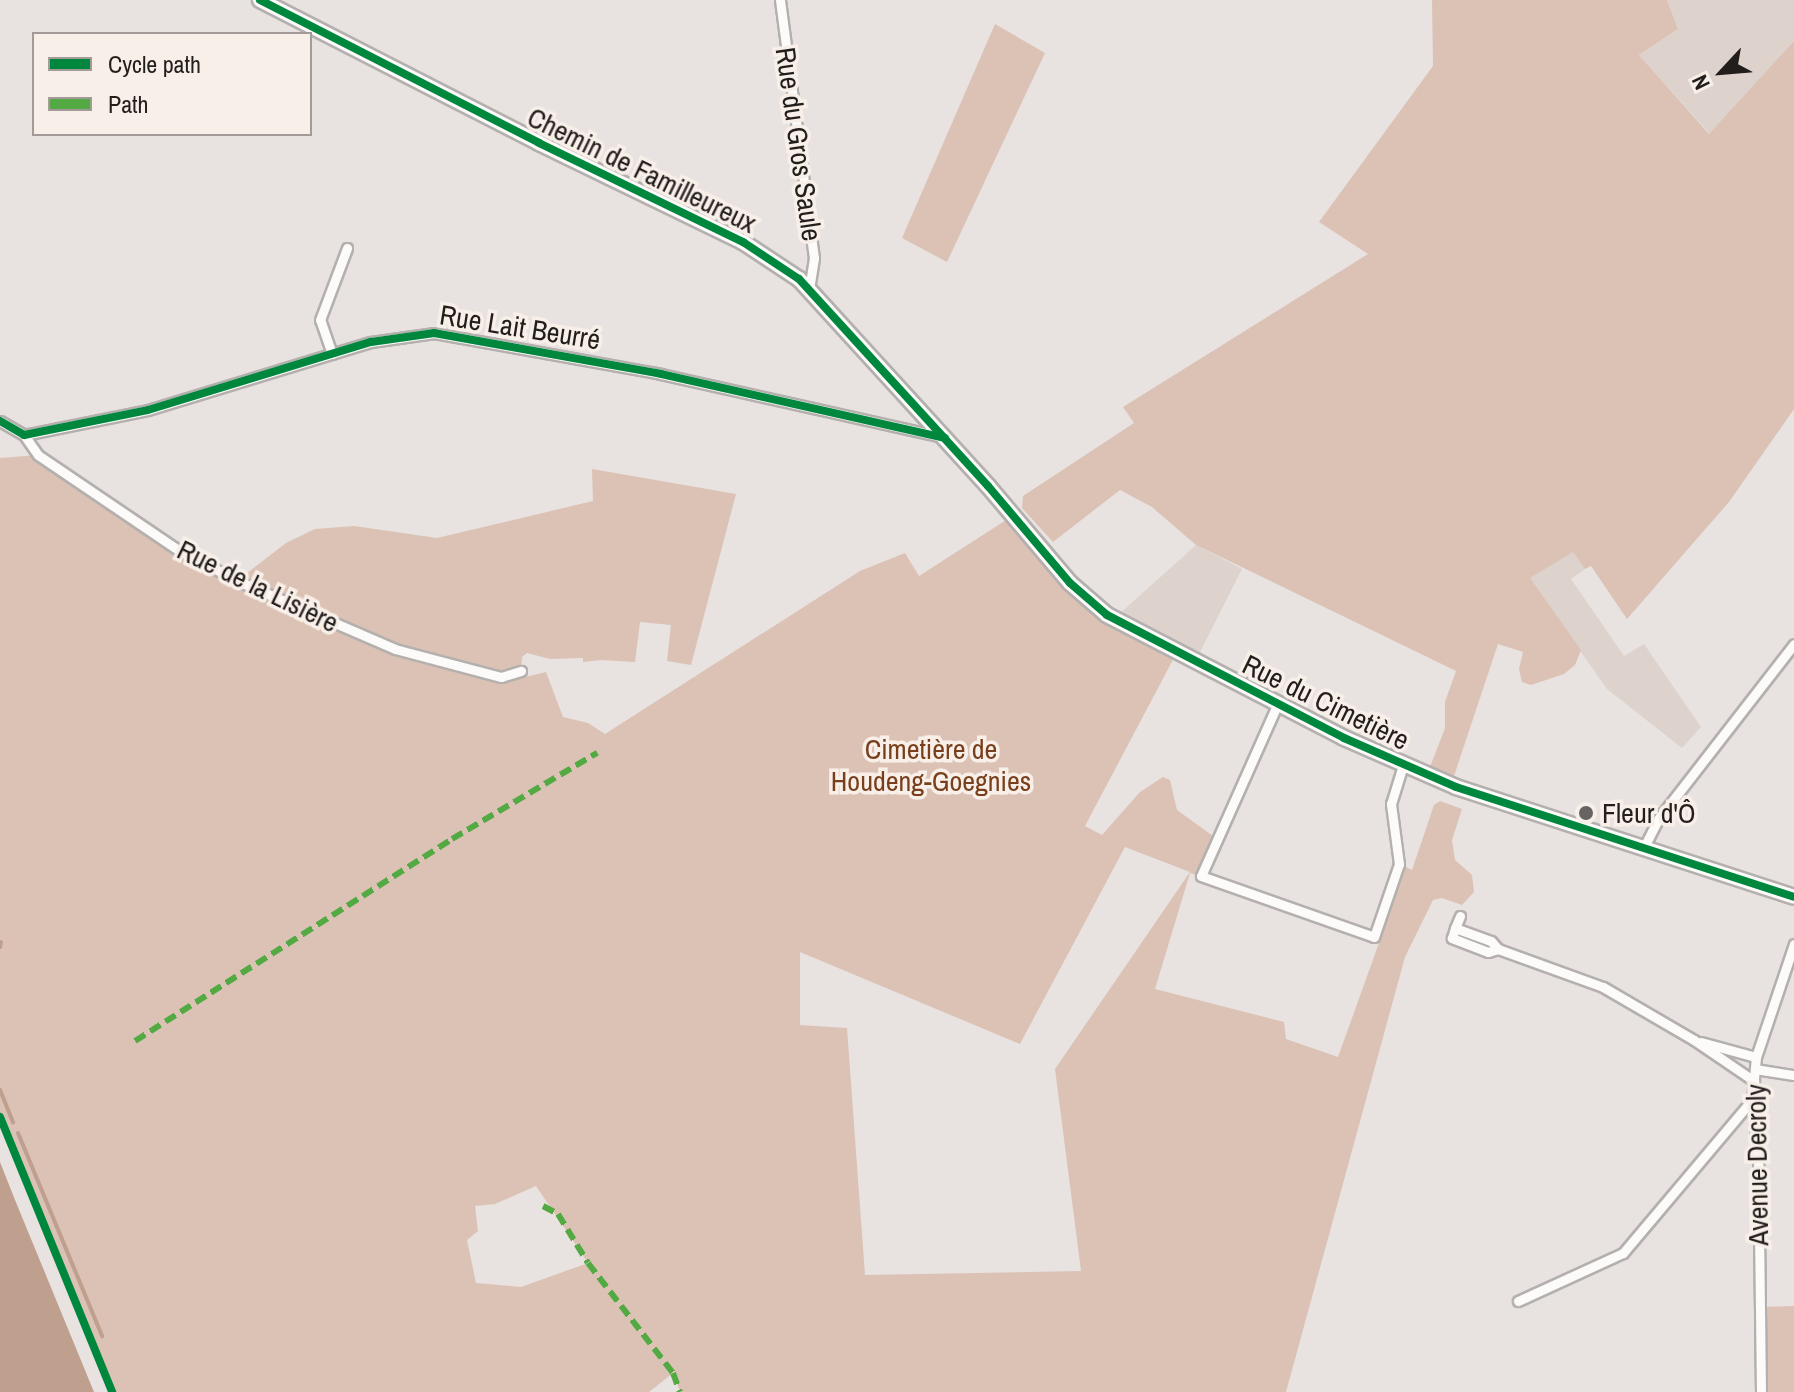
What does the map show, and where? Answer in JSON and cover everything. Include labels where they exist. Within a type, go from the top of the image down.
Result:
[{"type":"street","name":"Chemin de Familleureux","points":[[260,0],[743,242],[809,288],[921,413]]},
{"type":"street","name":"Rue du Gros Saule","points":[[780,0],[814,258],[809,288]]},
{"type":"street","points":[[332,354],[320,320],[347,248]]},
{"type":"street","name":"Rue Lait Beurré","points":[[24,435],[148,410],[332,354],[418,333],[451,334],[661,374],[945,438]]},
{"type":"street","name":"Rue du Cimetière","points":[[921,413],[1087,600],[1176,654],[1403,765],[1456,787],[1794,897]]},
{"type":"street","points":[[0,421],[24,435]]},
{"type":"street","name":"Rue de la Lisière","points":[[24,435],[38,455],[51,464],[177,549],[238,581],[395,649],[501,677],[521,671]]},
{"type":"street","points":[[1643,849],[1659,818],[1794,644]]},
{"type":"street","points":[[1278,703],[1201,876],[1374,937],[1399,864],[1391,804],[1403,765]]},
{"type":"street","points":[[1447,948],[1460,916]]},
{"type":"street","points":[[1454,933],[1491,941],[1498,949],[1595,983],[1694,1040],[1754,1081]]},
{"type":"street","name":"Avenue Decroly","points":[[1761,1392],[1758,1156],[1752,1100],[1756,1057],[1794,944]]},
{"type":"street","points":[[1694,1040],[1756,1057]]},
{"type":"street","points":[[1755,1069],[1794,1075]]},
{"type":"street","points":[[1518,1301],[1623,1253],[1752,1100]]},
{"type":"shaded area","points":[[1667,0],[1794,0],[1794,41],[1710,134],[1639,55],[1678,29]]},
{"type":"shaded area","points":[[1196,545],[1242,569],[1197,658],[1117,616]]},
{"type":"shaded area","points":[[1573,551],[1585,569],[1571,579],[1624,656],[1644,644],[1701,727],[1682,748],[1607,689],[1529,578]]},
{"type":"shaded area","points":[[0,1162],[15,1200],[94,1392],[0,1392]]},
{"type":"green space","points":[[1432,0],[1667,0],[1678,29],[1639,55],[1709,134],[1794,41],[1794,409],[1729,502],[1627,619],[1591,566],[1585,569],[1573,552],[1530,578],[1581,650],[1575,665],[1564,674],[1531,685],[1522,682],[1519,669],[1523,652],[1498,644],[1454,776],[1430,767],[1445,728],[1445,702],[1456,671],[1196,545],[1152,507],[1120,490],[1053,542],[1022,508],[1023,496],[1134,423],[1123,407],[1368,254],[1319,222],[1433,66]]},
{"type":"green space","points":[[995,24],[1045,53],[947,262],[902,238]]},
{"type":"green space","name":"Cimetière de Houdeng-Goegnies","points":[[38,455],[177,549],[238,580],[286,543],[315,529],[354,526],[437,538],[593,501],[592,469],[736,494],[691,665],[667,661],[671,625],[640,622],[635,662],[583,662],[583,658],[550,659],[527,653],[522,657],[521,671],[525,677],[546,672],[563,717],[588,723],[605,734],[860,571],[905,553],[919,576],[1014,515],[1069,583],[1176,654],[1085,826],[1102,835],[1140,792],[1163,777],[1170,780],[1177,810],[1217,839],[1201,876],[1190,873],[1155,989],[1284,1022],[1286,1039],[1338,1057],[1379,943],[1374,937],[1399,864],[1412,870],[1434,805],[1440,801],[1462,809],[1452,840],[1455,860],[1472,875],[1474,892],[1462,905],[1442,898],[1433,900],[1405,957],[1286,1392],[680,1392],[673,1373],[649,1392],[112,1392],[0,1118],[0,458]],"holes":[[[1125,847],[1190,872],[1055,1069],[1081,1271],[865,1275],[847,1028],[800,1025],[800,952],[1020,1044]],[[536,1186],[588,1263],[521,1287],[476,1283],[467,1240],[478,1231],[475,1206],[495,1204]]]},
{"type":"green space","points":[[1794,1306],[1794,1392],[1761,1392],[1759,1307]]},
{"type":"waterway","points":[[0,947],[1,942]]},
{"type":"waterway","points":[[0,1090],[13,1122]]},
{"type":"waterway","points":[[18,1133],[102,1336]]},
{"type":"marked path","points":[[135,1041],[452,839],[597,753]]},
{"type":"marked path","points":[[543,1206],[558,1214],[588,1263],[673,1373],[680,1392]]},
{"type":"cycle path","points":[[260,0],[539,143],[743,242],[799,279],[988,486],[1070,583],[1107,615],[1344,738],[1456,787],[1794,897]]},
{"type":"cycle path","points":[[0,421],[24,435],[148,410],[371,342],[434,333],[661,374],[945,438]]},
{"type":"cycle path","points":[[0,1117],[112,1392]]},
{"type":"place","name":"Fleur d'Ô","points":[[1586,813]]}]
